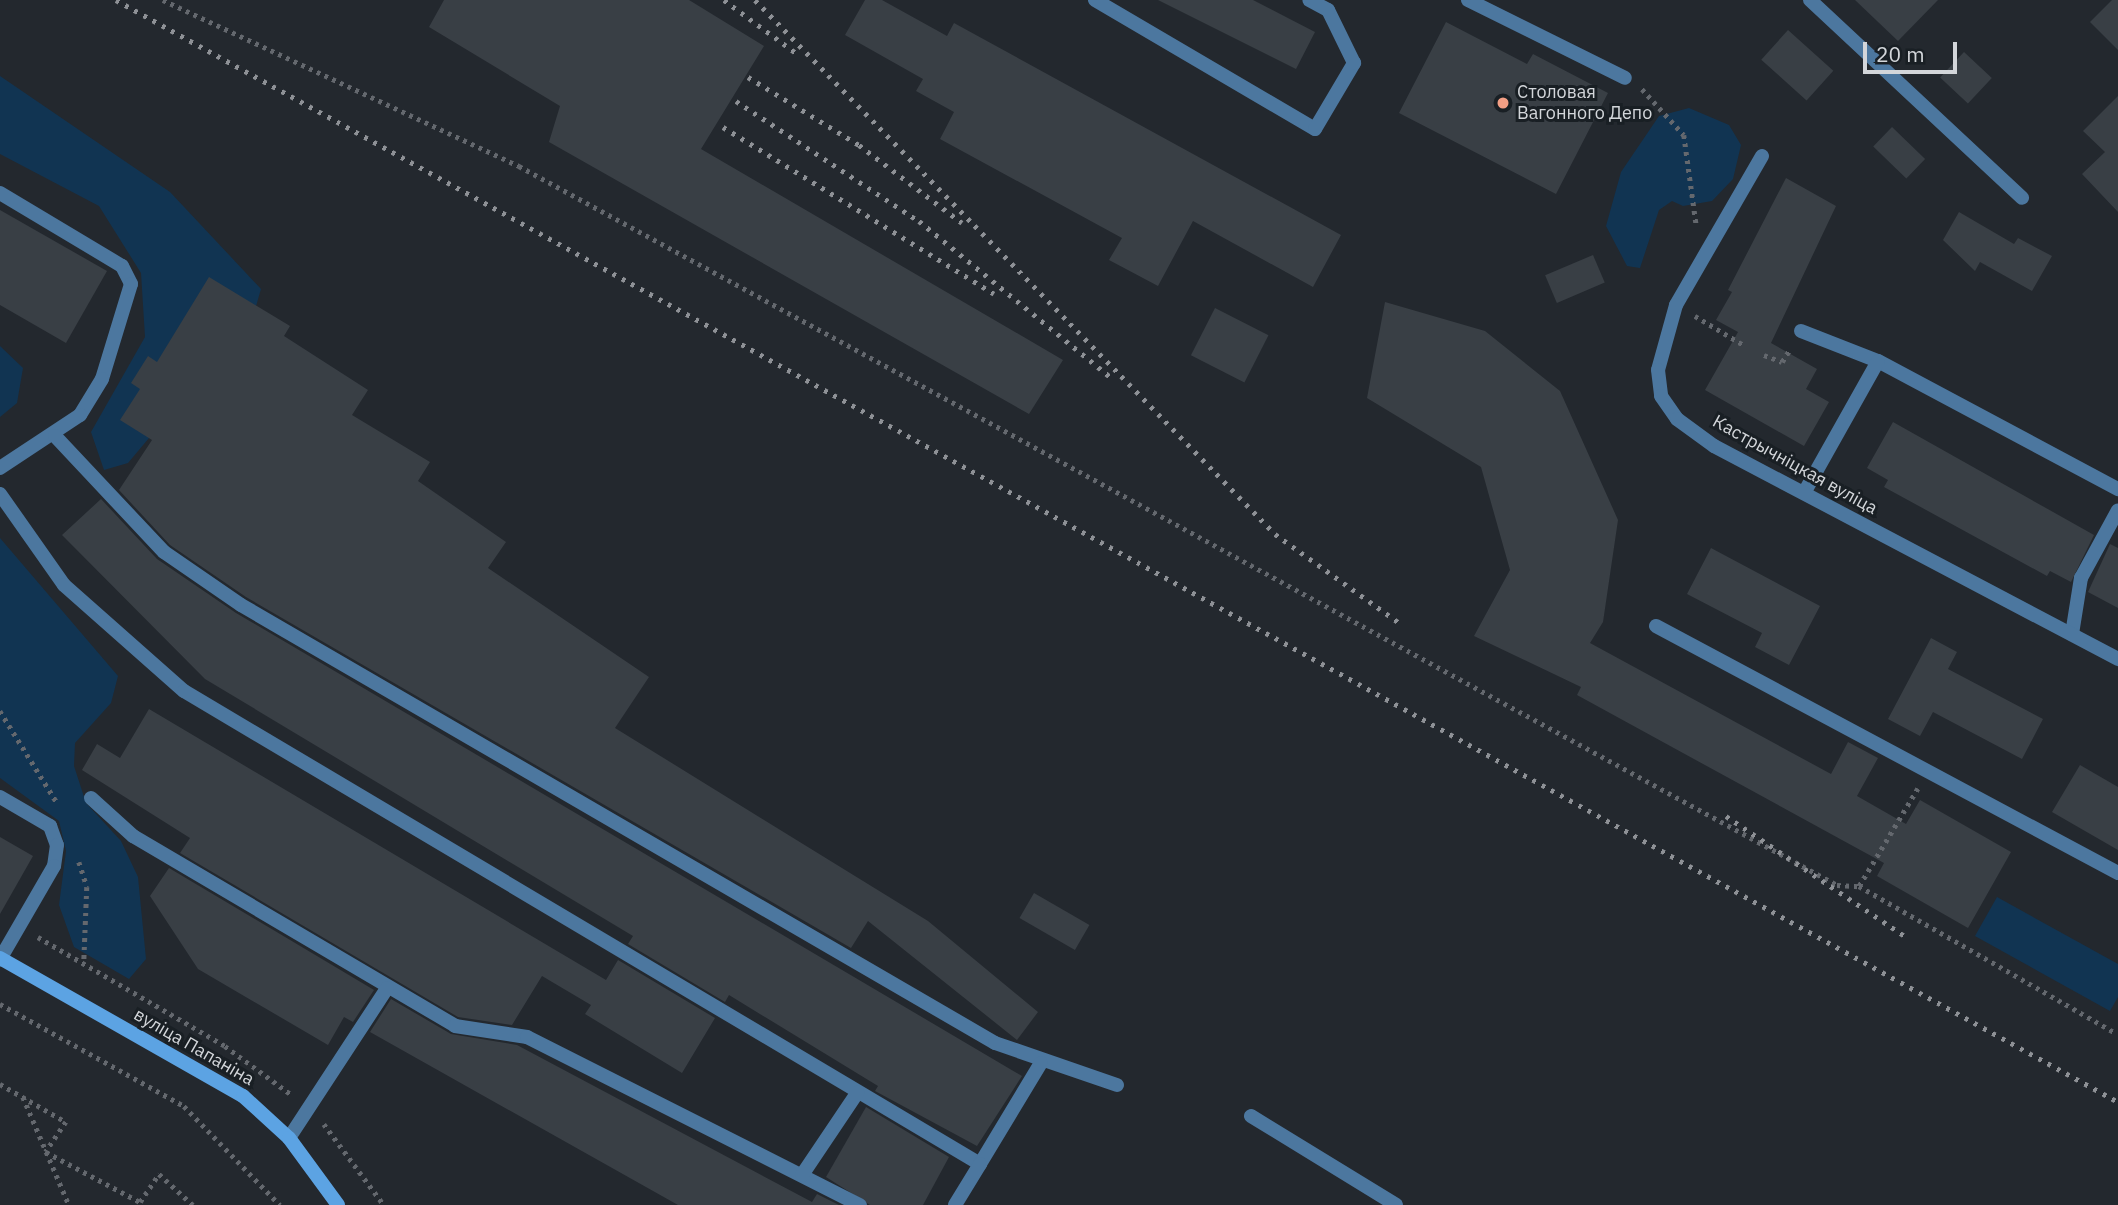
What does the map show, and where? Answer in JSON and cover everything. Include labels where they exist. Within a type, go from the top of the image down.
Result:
[{"type":"street","points":[[1095,0],[1315,130],[1354,63],[1328,10],[1309,0]]},
{"type":"street","points":[[1468,0],[1625,78]]},
{"type":"street","points":[[1810,0],[2022,198]]},
{"type":"street","name":"Кастрычніцкая вуліца","points":[[1762,156],[1676,305],[1658,370],[1661,396],[1677,419],[1714,446],[2118,659]]},
{"type":"street","points":[[0,193],[122,266],[131,284],[102,379],[80,415],[54,436],[0,468]]},
{"type":"street","points":[[1801,331],[1878,361],[2118,489]]},
{"type":"street","points":[[1804,493],[1878,361]]},
{"type":"street","points":[[54,436],[164,552],[241,605],[852,964],[1041,1063],[1116,1085]]},
{"type":"street","points":[[0,494],[64,585],[184,691],[979,1164]]},
{"type":"street","points":[[2072,634],[2081,578],[2118,510]]},
{"type":"street","points":[[1656,626],[2118,873]]},
{"type":"street","points":[[0,797],[50,826],[57,845],[54,866],[0,958]]},
{"type":"street","points":[[91,798],[133,836],[455,1026],[527,1037],[860,1205]]},
{"type":"street","name":"вуліца Папаніна","points":[[0,958],[243,1096],[289,1138],[338,1205]]},
{"type":"street","points":[[289,1138],[387,988]]},
{"type":"street","points":[[955,1205],[1041,1063]]},
{"type":"street","points":[[802,1175],[857,1093]]},
{"type":"street","points":[[1251,1116],[1396,1205]]},
{"type":"path","points":[[163,0],[519,166],[1837,885],[1858,886],[2117,1034]]},
{"type":"path","points":[[1625,78],[1655,98],[1684,135],[1701,258]]},
{"type":"path","points":[[1676,305],[1742,344]]},
{"type":"path","points":[[1858,886],[1928,772]]},
{"type":"path","points":[[19,927],[225,1046],[310,1108],[384,1205]]},
{"type":"path","points":[[0,1004],[184,1106],[280,1205]]},
{"type":"path","points":[[0,1084],[65,1122],[46,1152]]},
{"type":"path","points":[[23,1097],[69,1205]]},
{"type":"path","points":[[46,1152],[139,1204],[159,1174],[194,1205]]},
{"type":"shaded area","points":[[0,76],[170,192],[261,289],[254,313],[128,463],[104,470],[91,432],[145,337],[141,273],[99,206],[0,154]]},
{"type":"shaded area","points":[[1689,108],[1729,125],[1741,145],[1733,179],[1712,201],[1683,206],[1672,201],[1659,210],[1640,268],[1627,266],[1606,226],[1621,172],[1659,116]]},
{"type":"shaded area","points":[[0,346],[23,368],[17,403],[0,417]]},
{"type":"shaded area","points":[[0,538],[118,676],[111,703],[75,743],[74,766],[86,803],[121,841],[138,877],[146,959],[129,979],[74,947],[59,905],[66,851],[59,821],[0,778]]},
{"type":"shaded area","points":[[1997,897],[2118,964],[2118,997],[2110,1011],[1975,936]]},
{"type":"building","points":[[444,0],[689,0],[764,46],[701,149],[1063,360],[1029,414],[549,142],[560,106],[429,27]]},
{"type":"building","points":[[865,0],[882,0],[947,36],[954,23],[1341,235],[1313,287],[1193,221],[1158,286],[1109,260],[1122,238],[940,139],[954,112],[916,91],[923,79],[845,35]]},
{"type":"building","points":[[1158,0],[1253,0],[1315,32],[1296,69]]},
{"type":"building","points":[[1855,0],[1938,0],[1898,41]]},
{"type":"building","points":[[2112,0],[2118,0],[2118,50],[2090,22]]},
{"type":"building","name":"Столовая Вагонного Депо","points":[[1446,22],[1527,64],[1533,54],[1608,93],[1556,194],[1399,113]]},
{"type":"building","points":[[1788,30],[1833,71],[1807,101],[1761,60]]},
{"type":"building","points":[[1964,52],[1992,78],[1968,104],[1940,78]]},
{"type":"building","points":[[2118,96],[2118,212],[2082,174],[2105,152],[2083,131]]},
{"type":"building","points":[[1892,127],[1925,159],[1906,178],[1873,146]]},
{"type":"building","points":[[1786,178],[1836,206],[1771,343],[1817,369],[1806,389],[1829,402],[1804,446],[1705,390],[1738,332],[1716,320],[1732,292],[1728,290]]},
{"type":"building","points":[[0,210],[107,271],[66,343],[0,305]]},
{"type":"building","points":[[1959,212],[2014,244],[2018,238],[2052,256],[2032,291],[1980,262],[1975,271],[1943,240]]},
{"type":"building","points":[[1593,255],[1605,283],[1557,303],[1545,275]]},
{"type":"building","points":[[209,277],[290,326],[284,336],[368,390],[352,415],[430,462],[418,481],[506,542],[488,568],[649,677],[615,728],[928,921],[1038,1012],[1017,1040],[868,921],[851,948],[246,597],[170,545],[119,490],[152,440],[120,420],[140,389],[131,383],[148,356],[157,362]]},
{"type":"building","points":[[1385,302],[1485,331],[1560,391],[1618,520],[1603,622],[1590,643],[1831,774],[1848,742],[1878,758],[1857,796],[1906,824],[1920,800],[2011,852],[1968,928],[1877,876],[1884,863],[1577,695],[1581,687],[1474,636],[1510,570],[1481,467],[1367,398]]},
{"type":"building","points":[[1215,308],[1268,335],[1244,382],[1191,355]]},
{"type":"building","points":[[1893,422],[2094,535],[2071,582],[2050,571],[2047,576],[1884,487],[1888,480],[1867,468]]},
{"type":"building","points":[[101,499],[157,559],[236,613],[1022,1076],[977,1146],[875,1091],[878,1086],[729,995],[725,1002],[628,944],[633,936],[205,679],[62,535]]},
{"type":"building","points":[[2110,544],[2118,548],[2118,608],[2088,592]]},
{"type":"building","points":[[1711,548],[1820,606],[1789,665],[1755,647],[1762,633],[1687,594]]},
{"type":"building","points":[[1931,638],[1957,652],[1948,669],[2043,719],[2022,759],[1933,712],[1920,736],[1888,719]]},
{"type":"building","points":[[149,709],[606,980],[618,960],[715,1018],[682,1073],[585,1014],[591,1005],[542,976],[512,1025],[458,1017],[180,853],[190,838],[82,770],[97,744],[120,758]]},
{"type":"building","points":[[2080,765],[2118,787],[2118,850],[2052,812]]},
{"type":"building","points":[[0,837],[33,856],[0,914]]},
{"type":"building","points":[[169,868],[374,990],[353,1022],[344,1017],[328,1045],[198,969],[150,896]]},
{"type":"building","points":[[1034,893],[1089,925],[1075,950],[1020,918]]},
{"type":"building","points":[[391,999],[451,1034],[517,1045],[812,1202],[817,1194],[839,1205],[678,1205],[370,1032]]},
{"type":"building","points":[[866,1107],[949,1157],[923,1205],[870,1205],[826,1177]]},
{"type":"railway","points":[[116,0],[2118,1102]]},
{"type":"railway","points":[[724,0],[796,53]]},
{"type":"railway","points":[[755,0],[1275,534],[1402,625]]},
{"type":"railway","points":[[748,77],[859,145],[962,223]]},
{"type":"railway","points":[[736,101],[919,221],[1113,379]]},
{"type":"railway","points":[[723,127],[994,294]]},
{"type":"railway","points":[[1726,816],[1906,937]]},
{"type":"place","name":"Столовая Вагонного Депо","points":[[1503,103]]}]
